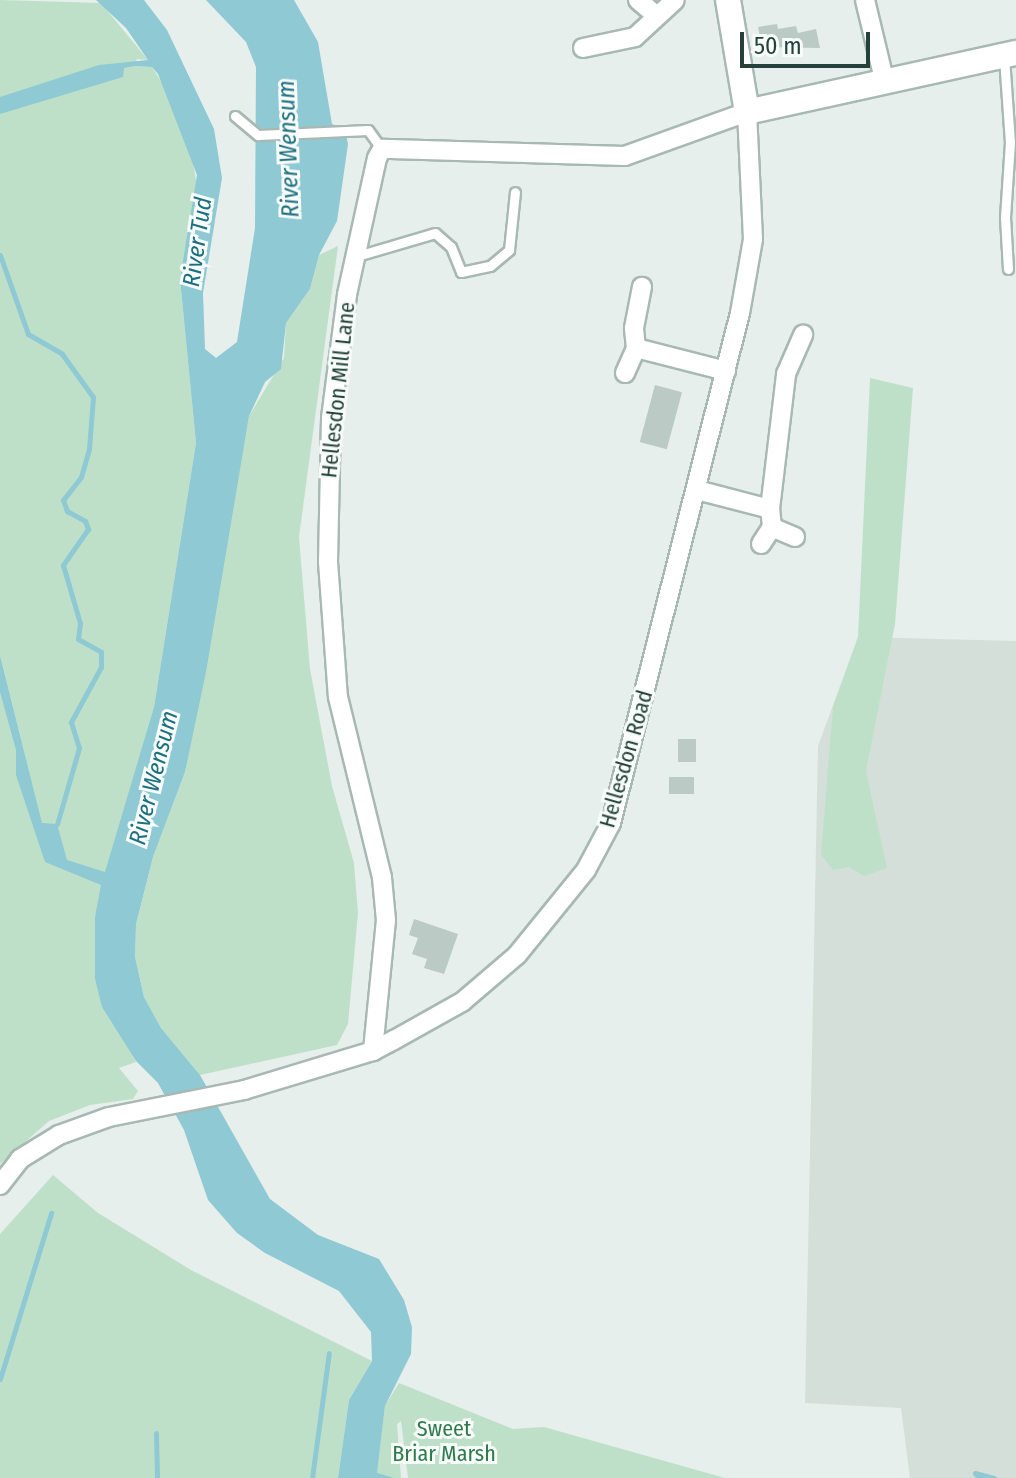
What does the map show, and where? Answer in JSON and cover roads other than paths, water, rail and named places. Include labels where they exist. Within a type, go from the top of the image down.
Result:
[{"type":"street","points":[[638,0],[656,15]]},
{"type":"street","points":[[583,48],[635,37],[675,0]]},
{"type":"street","points":[[728,0],[747,112]]},
{"type":"street","points":[[865,0],[884,79]]},
{"type":"street","points":[[382,149],[597,159],[625,156],[747,112],[884,79],[1010,54]]},
{"type":"street","name":"Hellesdon Road","points":[[0,1185],[20,1159],[44,1142],[109,1117],[220,1095],[373,1051],[462,1002],[495,974],[517,955],[586,870],[611,823],[726,371],[753,239],[747,112]]},
{"type":"street","name":"Hellesdon Mill Lane","points":[[373,1051],[386,920],[382,878],[338,697],[328,562],[331,419],[357,256],[382,149]]},
{"type":"street","points":[[625,373],[636,348],[634,328],[642,287]]},
{"type":"street","points":[[761,544],[771,518],[786,374],[803,335]]},
{"type":"street","points":[[636,348],[726,371]]},
{"type":"street","points":[[775,350],[793,355]]},
{"type":"street","points":[[697,490],[771,518],[795,537]]},
{"type":"lane","points":[[1008,269],[1005,217],[1010,142],[1010,54]]},
{"type":"lane","points":[[235,116],[258,135],[348,128],[368,130],[382,149]]},
{"type":"lane","points":[[357,256],[435,233],[451,247],[461,272],[503,261],[509,250],[515,192]]},
{"type":"water","points":[[96,0],[144,0],[167,30],[214,129],[222,178],[203,293],[205,349],[216,358],[237,342],[255,228],[256,67],[246,42],[206,0],[294,0],[318,42],[332,124],[345,130],[348,144],[337,221],[319,255],[310,289],[286,323],[281,369],[265,382],[249,416],[206,672],[185,772],[153,857],[136,924],[135,957],[144,997],[161,1028],[200,1075],[270,1199],[318,1235],[379,1259],[404,1300],[412,1327],[411,1354],[385,1406],[377,1473],[394,1478],[338,1478],[349,1400],[372,1361],[371,1332],[339,1291],[265,1253],[237,1233],[208,1200],[184,1130],[158,1083],[136,1061],[102,1007],[95,979],[95,917],[101,885],[45,862],[16,775],[16,750],[0,692],[0,656],[42,823],[57,824],[67,860],[105,872],[154,707],[196,443],[180,279],[197,175],[158,74],[152,67],[124,68],[123,77],[0,114],[0,97],[99,65],[148,60],[126,28]]},
{"type":"waterway","points":[[0,255],[28,334],[62,354],[93,397],[89,449],[81,477],[63,500],[67,511],[85,521],[88,529],[63,565],[80,623],[78,639],[101,652],[101,667],[71,722],[79,748],[57,824]]},
{"type":"waterway","points":[[0,1379],[51,1213]]},
{"type":"waterway","points":[[312,1478],[329,1353]]},
{"type":"waterway","points":[[156,1433],[157,1478]]},
{"type":"waterway","points":[[979,1478],[975,1473],[994,1478]]},
{"type":"water label","name":"River Wensum","points":[[289,149]]},
{"type":"water label","name":"River Tud","points":[[198,242]]},
{"type":"water label","name":"River Wensum","points":[[154,778]]},
{"type":"park label","name":"Sweet Briar Marsh","points":[[444,1440]]}]
